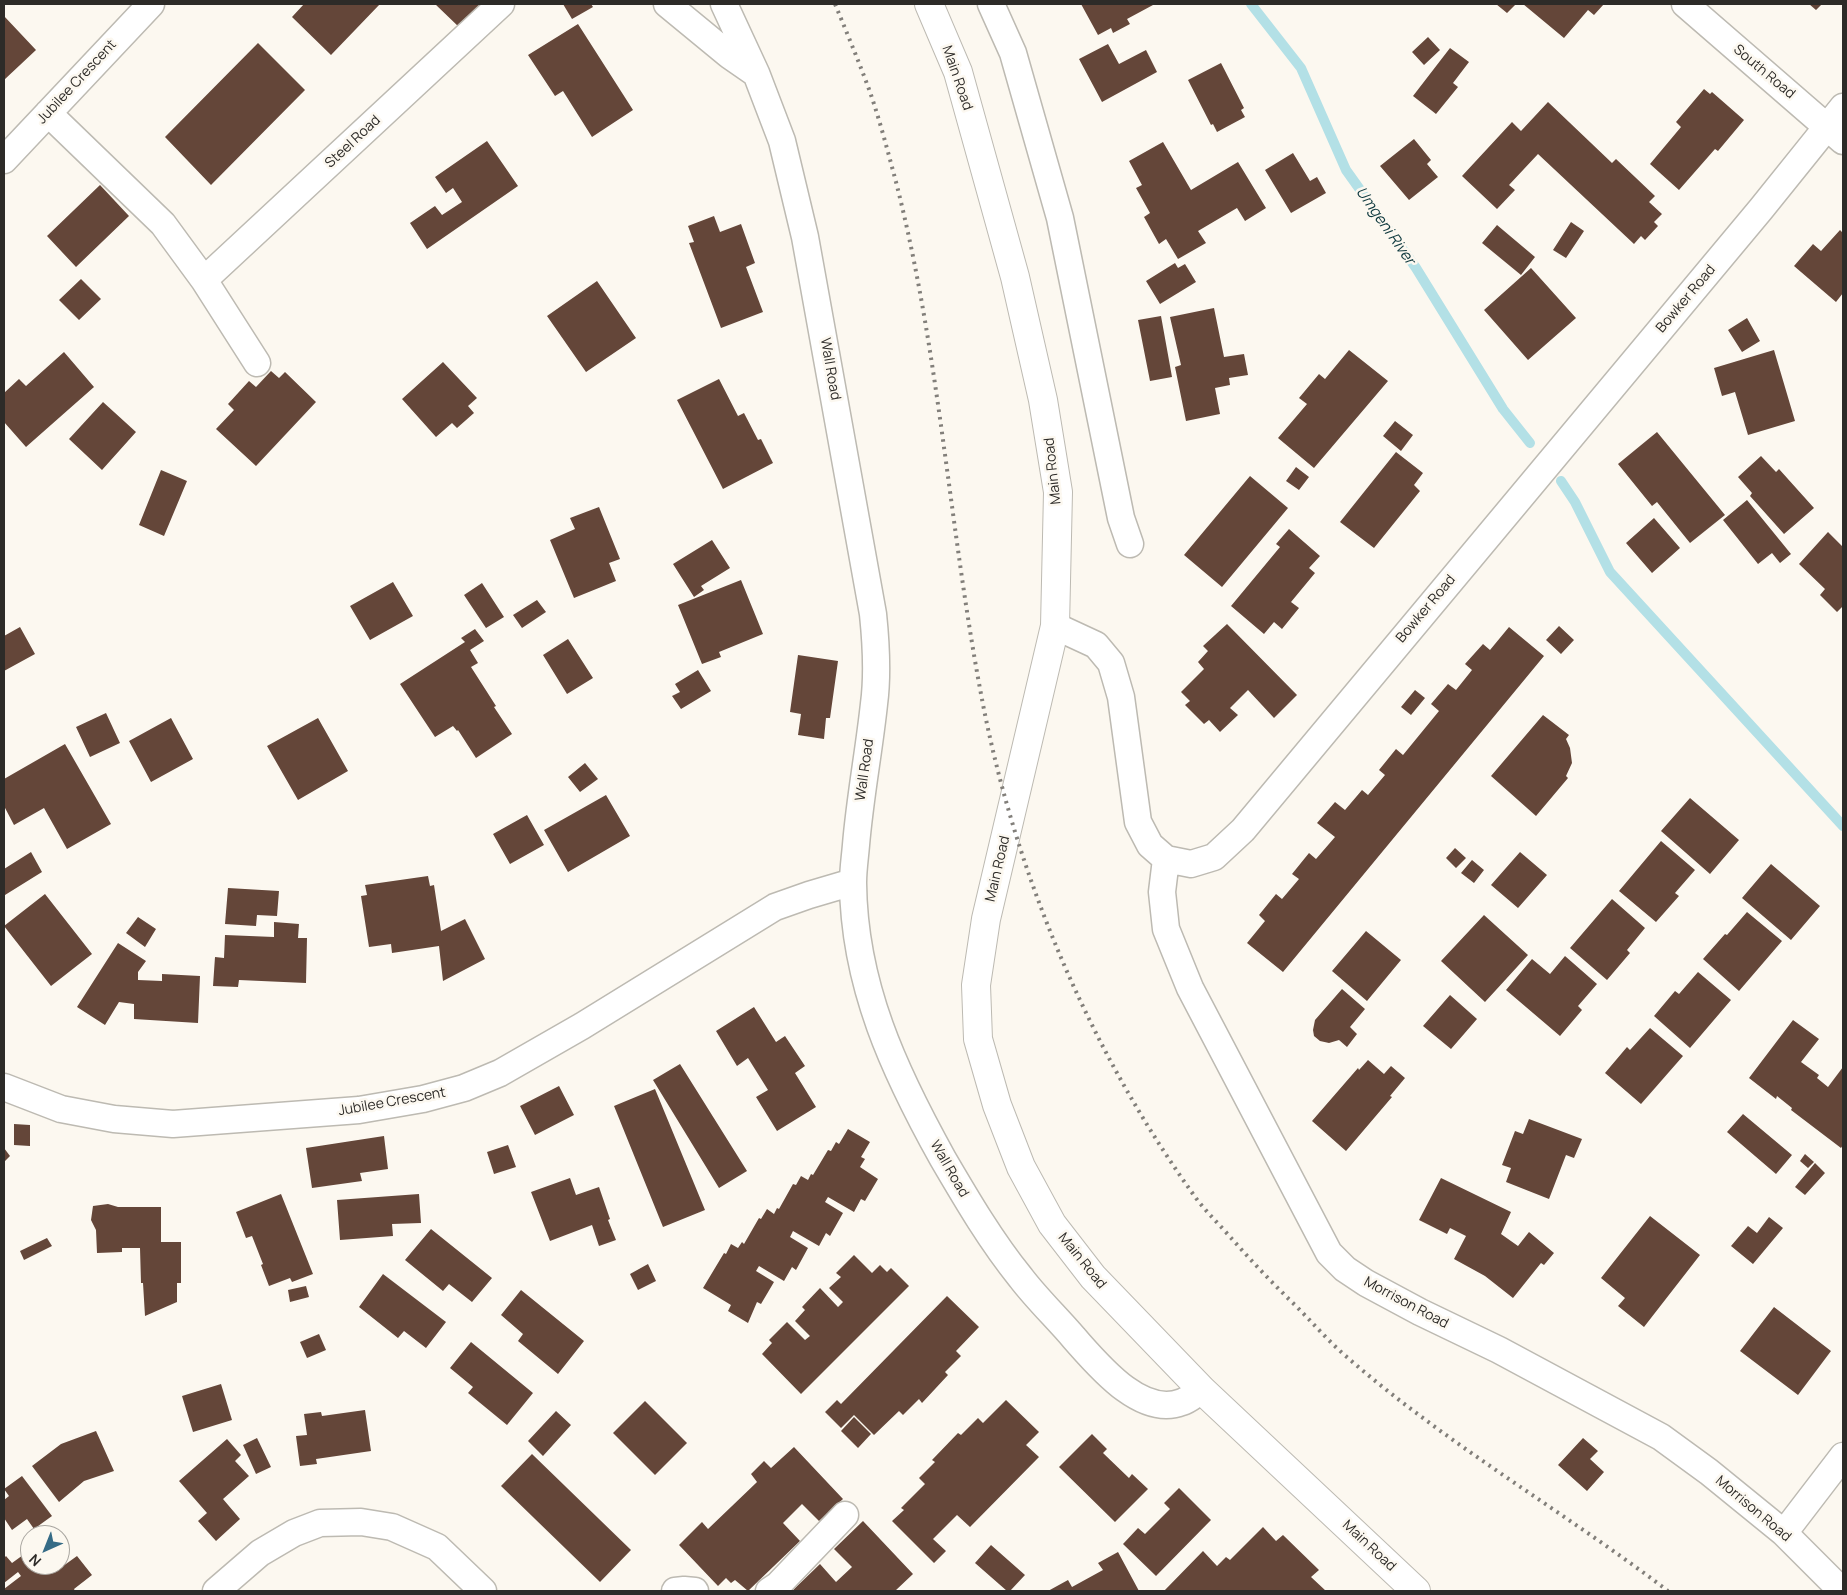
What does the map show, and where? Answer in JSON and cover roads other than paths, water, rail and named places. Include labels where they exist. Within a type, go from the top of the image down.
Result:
[{"type":"main road","name":"Main Road","points":[[929,4],[958,72],[1015,277],[1043,400],[1058,492],[1055,626],[986,919],[976,985],[978,1039],[997,1105],[1021,1167],[1052,1224],[1094,1277],[1202,1390],[1416,1591]]},
{"type":"street","name":"Jubilee Crescent","points":[[4,160],[151,4]]},
{"type":"street","name":"Steel Road","points":[[204,280],[501,4]]},
{"type":"street","points":[[668,4],[729,55],[756,73]]},
{"type":"street","name":"Wall Road","points":[[724,4],[756,73],[782,141],[805,237],[873,614],[876,647],[875,701],[858,816],[853,882],[863,974],[873,1012],[889,1053],[915,1108],[970,1206],[1021,1278],[1094,1360],[1123,1387],[1142,1400],[1160,1406],[1181,1403],[1202,1390]]},
{"type":"street","points":[[991,4],[1013,53],[1060,218],[1120,518],[1130,544]]},
{"type":"street","name":"South Road","points":[[1685,4],[1838,124]]},
{"type":"street","points":[[48,113],[162,224],[204,280],[257,363]]},
{"type":"street","name":"Bowker Road","points":[[1166,859],[1191,864],[1214,857],[1243,830],[1755,216],[1838,124]]},
{"type":"street","points":[[1055,626],[1096,645],[1112,663],[1121,697],[1138,822],[1150,845],[1166,859]]},
{"type":"street","name":"Morrison Road","points":[[1166,859],[1162,892],[1166,929],[1190,988],[1329,1253],[1345,1269],[1374,1287],[1420,1312],[1499,1350],[1661,1437],[1709,1472],[1784,1533],[1842,1591]]},
{"type":"street","name":"Jubilee Crescent","points":[[4,1087],[61,1109],[114,1119],[173,1124],[360,1110],[423,1099],[464,1088],[500,1073],[582,1026],[775,908],[809,894],[853,882]]},
{"type":"street","points":[[1784,1533],[1843,1456]]},
{"type":"street","points":[[769,1591],[778,1585],[845,1515]]},
{"type":"street","points":[[216,1591],[260,1553],[294,1533],[320,1523],[361,1522],[392,1528],[437,1547],[483,1591]]},
{"type":"street","points":[[675,1591],[695,1591]]},
{"type":"waterway","name":"Umgeni River","points":[[1251,4],[1301,68],[1346,170],[1416,268],[1503,409],[1530,443]]},
{"type":"waterway","points":[[1561,481],[1575,502],[1610,572],[1843,826]]},
{"type":"railway","points":[[835,4],[862,70],[877,114],[911,245],[933,373],[970,630],[995,760],[1013,826],[1035,891],[1060,955],[1088,1018],[1120,1079],[1155,1138],[1200,1203],[1259,1268],[1341,1352],[1425,1420],[1668,1591]]}]
